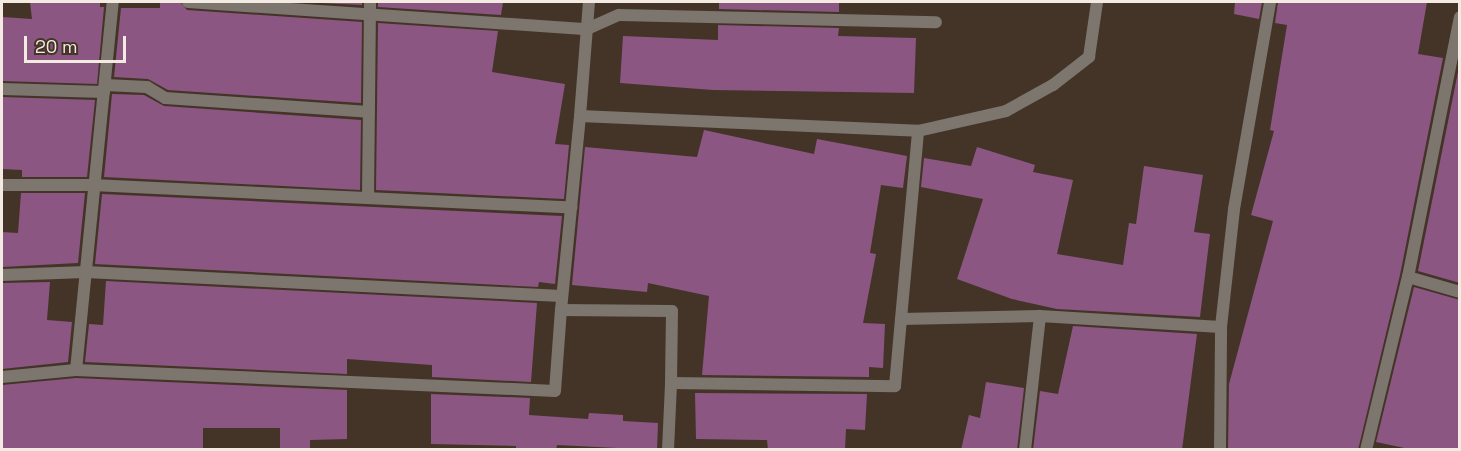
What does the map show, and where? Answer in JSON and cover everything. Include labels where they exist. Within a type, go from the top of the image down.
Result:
[{"type":"street","points":[[76,370],[92,185],[113,2]]},
{"type":"street","points":[[188,2],[369,7],[587,29],[619,15],[936,22]]},
{"type":"street","points":[[2,377],[76,370],[555,391],[561,296],[590,2]]},
{"type":"street","points":[[580,116],[918,131],[1006,111],[1053,85],[1089,57],[1097,2]]},
{"type":"street","points":[[1221,450],[1221,327],[1234,209],[1270,2]]},
{"type":"street","points":[[368,198],[369,7]]},
{"type":"street","points":[[1366,450],[1408,277],[1460,17]]},
{"type":"street","points":[[2,88],[147,87],[165,98],[369,112]]},
{"type":"street","points":[[671,383],[896,386],[918,131]]},
{"type":"street","points":[[2,185],[92,185],[571,208]]},
{"type":"street","points":[[2,275],[86,272],[561,296]]},
{"type":"street","points":[[1408,277],[1460,292]]},
{"type":"street","points":[[561,310],[672,311],[668,450]]},
{"type":"street","points":[[901,319],[1041,316],[1221,327]]},
{"type":"street","points":[[1025,450],[1041,316]]},
{"type":"building","points":[[30,2],[100,2],[100,7],[104,7],[97,84],[2,81],[2,17],[32,19]]},
{"type":"building","points":[[160,2],[180,2],[187,10],[362,22],[361,103],[168,90],[148,79],[114,77],[121,8],[160,8]]},
{"type":"building","points":[[303,2],[362,2],[362,5]]},
{"type":"building","points":[[378,2],[503,2],[501,15],[378,7]]},
{"type":"building","points":[[719,2],[839,2],[839,12],[719,9]]},
{"type":"building","points":[[1235,2],[1262,2],[1259,19],[1234,14]]},
{"type":"building","points":[[1278,2],[1427,2],[1418,54],[1443,58],[1400,275],[1358,450],[1228,450],[1229,384],[1273,221],[1251,215],[1274,131],[1270,130],[1287,25],[1275,23]]},
{"type":"building","points":[[378,23],[498,31],[492,72],[565,84],[555,144],[569,145],[564,199],[376,190]]},
{"type":"building","points":[[718,25],[839,28],[838,36],[916,38],[914,93],[713,90],[620,83],[623,36],[718,40]]},
{"type":"building","points":[[1460,62],[1460,283],[1418,271]]},
{"type":"building","points":[[112,94],[144,95],[164,106],[361,120],[360,190],[104,177]]},
{"type":"building","points":[[2,97],[95,100],[87,177],[22,177],[22,170],[2,169]]},
{"type":"building","points":[[704,130],[814,154],[817,139],[907,156],[903,188],[881,185],[870,253],[876,254],[863,323],[885,324],[883,368],[869,367],[869,377],[702,375],[709,296],[648,283],[647,292],[572,285],[585,147],[697,157]]},
{"type":"building","points":[[977,147],[1035,165],[1033,172],[1073,180],[1057,254],[1123,265],[1129,223],[1136,224],[1144,166],[1203,175],[1194,232],[1210,234],[1200,317],[1057,309],[1012,299],[957,279],[983,199],[921,187],[924,158],[971,166]]},
{"type":"building","points":[[21,193],[85,193],[78,263],[2,267],[2,232],[18,233]]},
{"type":"building","points":[[102,194],[562,216],[555,284],[539,282],[538,287],[95,264]]},
{"type":"building","points":[[106,281],[537,303],[531,382],[432,377],[432,365],[347,359],[347,374],[85,362],[89,324],[103,325]]},
{"type":"building","points":[[50,282],[47,320],[72,322],[68,362],[2,369],[2,283]]},
{"type":"building","points":[[1414,287],[1460,300],[1460,450],[1414,450],[1376,442]]},
{"type":"building","points":[[1073,326],[1197,334],[1182,450],[1033,450],[1040,391],[1058,394]]},
{"type":"building","points":[[76,378],[347,390],[347,439],[310,440],[310,450],[280,450],[280,428],[203,428],[203,450],[2,450],[2,385]]},
{"type":"building","points":[[986,382],[1024,388],[1017,450],[961,450],[969,415],[980,418]]},
{"type":"building","points":[[695,393],[867,394],[865,430],[846,429],[845,450],[768,450],[767,440],[696,439]]},
{"type":"building","points":[[431,394],[530,398],[529,415],[588,419],[589,413],[623,415],[623,421],[658,423],[657,450],[557,445],[556,450],[516,450],[516,446],[431,444]]}]
